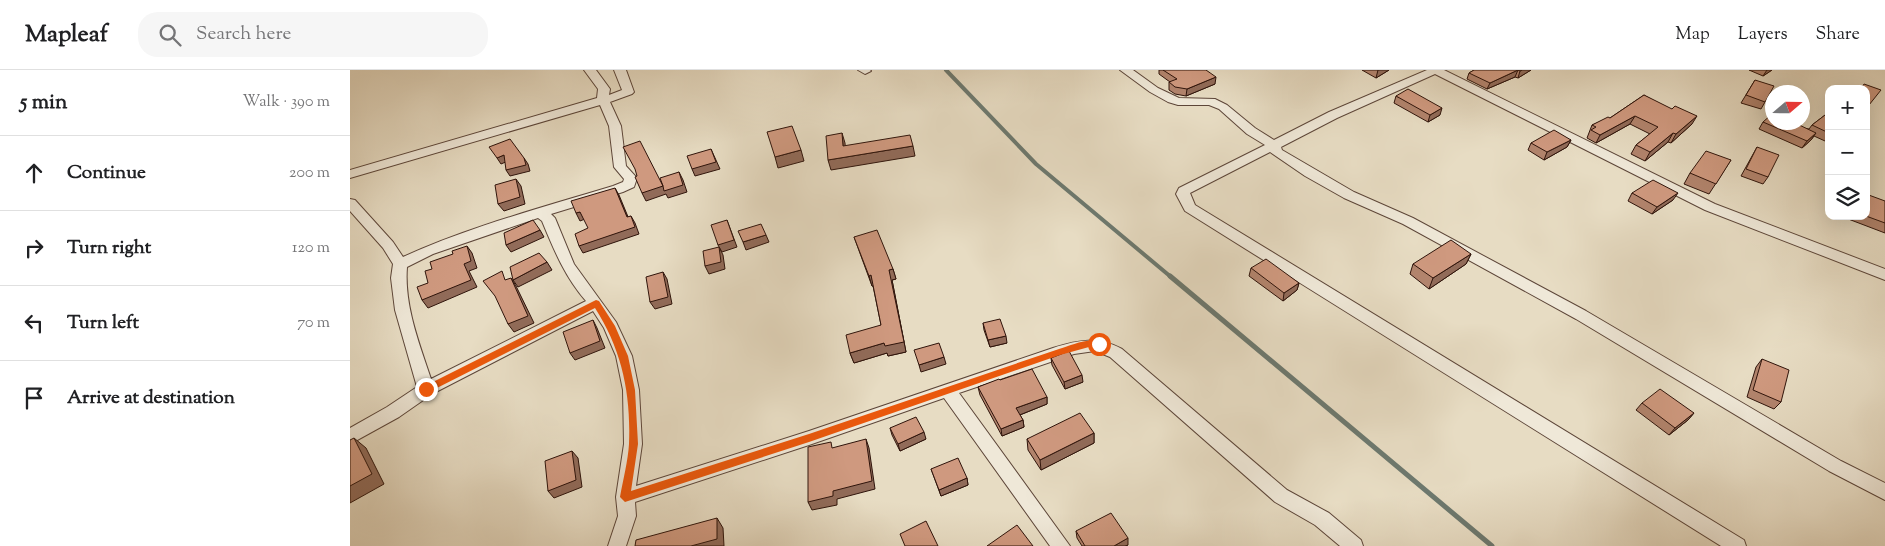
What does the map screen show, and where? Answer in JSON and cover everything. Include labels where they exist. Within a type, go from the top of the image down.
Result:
[{"type":"street","points":[[400,264],[428,251],[629,184],[631,178],[620,167],[615,126],[603,99],[604,89],[590,70]]},
{"type":"street","points":[[350,174],[511,128],[603,99],[613,99],[628,92],[620,70]]},
{"type":"street","points":[[1126,70],[1150,88],[1172,100],[1178,102],[1211,101],[1223,107],[1251,131],[1274,145],[1276,152],[1310,173],[1349,194],[1408,221],[1581,315],[1835,466],[1885,492]]},
{"type":"street","points":[[1737,546],[1190,208],[1184,190],[1364,101],[1435,70],[1710,207],[1885,275]]},
{"type":"street","points":[[350,203],[388,245],[400,264],[398,273],[400,292],[426,389]]},
{"type":"street","points":[[539,213],[548,218],[567,264],[611,326],[624,356],[631,390],[633,444],[625,497],[627,516],[617,546]]},
{"type":"street","points":[[350,437],[393,412],[426,389],[596,303]]},
{"type":"street","points":[[625,497],[809,438],[1059,352],[1089,344],[1108,347],[1282,496],[1322,519],[1354,546]]},
{"type":"street","points":[[948,391],[1061,546]]},
{"type":"building","points":[[1163,70],[1206,70],[1216,77],[1187,89],[1175,87],[1169,82],[1177,79]]},
{"type":"building","points":[[1474,70],[1518,70],[1490,83],[1469,73]]},
{"type":"building","points":[[1755,80],[1771,85],[1765,85],[1765,102],[1746,95]]},
{"type":"building","points":[[1870,86],[1881,90],[1870,104]]},
{"type":"building","points":[[1408,89],[1442,108],[1430,115],[1396,96]]},
{"type":"building","points":[[1644,95],[1672,109],[1675,106],[1697,116],[1676,134],[1673,133],[1650,152],[1636,145],[1658,127],[1635,116],[1600,135],[1591,130],[1596,127],[1592,125],[1608,117],[1610,118]]},
{"type":"building","points":[[1825,115],[1825,131],[1812,125]]},
{"type":"building","points":[[792,126],[801,150],[775,157],[767,132]]},
{"type":"building","points":[[1554,130],[1571,140],[1547,152],[1531,143]]},
{"type":"building","points":[[1782,130],[1810,130],[1816,133],[1807,141]]},
{"type":"building","points":[[842,133],[843,146],[910,135],[913,146],[828,160],[826,136]]},
{"type":"building","points":[[510,139],[524,158],[526,165],[506,170],[504,155],[497,158],[489,147]]},
{"type":"building","points":[[640,141],[663,186],[642,193],[635,177],[637,176],[635,169],[623,147]]},
{"type":"building","points":[[1757,147],[1779,155],[1768,177],[1746,169]]},
{"type":"building","points":[[711,149],[716,162],[692,169],[687,156]]},
{"type":"building","points":[[1706,151],[1731,160],[1716,184],[1690,173]]},
{"type":"building","points":[[679,172],[683,185],[664,191],[660,178]]},
{"type":"building","points":[[516,179],[520,197],[498,204],[495,185]]},
{"type":"building","points":[[1653,180],[1678,193],[1657,207],[1632,193]]},
{"type":"building","points":[[615,188],[627,217],[631,216],[635,227],[579,246],[575,234],[588,228],[580,212],[576,213],[571,201]]},
{"type":"building","points":[[1870,195],[1885,201],[1885,223],[1870,217]]},
{"type":"building","points":[[533,220],[540,230],[506,245],[504,233]]},
{"type":"building","points":[[727,220],[734,240],[718,245],[711,225]]},
{"type":"building","points":[[761,224],[766,235],[743,242],[738,231]]},
{"type":"building","points":[[877,230],[893,269],[889,270],[904,342],[885,346],[884,343],[850,353],[846,335],[881,325],[871,275],[869,276],[854,237]]},
{"type":"building","points":[[1451,240],[1471,254],[1433,278],[1413,264]]},
{"type":"building","points":[[467,246],[471,261],[464,264],[471,280],[422,300],[417,287],[428,283],[425,271],[432,269],[430,262],[453,254],[452,251]]},
{"type":"building","points":[[719,247],[721,262],[705,266],[703,251]]},
{"type":"building","points":[[539,253],[547,262],[513,280],[510,267]]},
{"type":"building","points":[[1266,259],[1299,283],[1284,293],[1251,268]]},
{"type":"building","points":[[502,271],[505,280],[511,278],[528,316],[508,324],[495,296],[483,281]]},
{"type":"building","points":[[663,272],[668,297],[650,302],[646,277]]},
{"type":"building","points":[[1000,319],[1006,336],[988,340],[983,323]]},
{"type":"building","points":[[593,320],[600,341],[570,353],[563,332]]},
{"type":"building","points":[[939,343],[944,357],[919,365],[914,350]]},
{"type":"building","points":[[1069,351],[1082,375],[1064,382],[1051,358]]},
{"type":"building","points":[[1762,359],[1789,370],[1781,402],[1753,390]]},
{"type":"building","points":[[1032,369],[1047,397],[1016,408],[1023,420],[1001,429],[978,387]]},
{"type":"building","points":[[1660,389],[1694,413],[1675,428],[1642,403]]},
{"type":"building","points":[[1080,413],[1094,433],[1040,460],[1027,439]]},
{"type":"building","points":[[916,417],[924,432],[898,444],[890,428]]},
{"type":"building","points":[[354,438],[372,474],[350,486],[350,440]]},
{"type":"building","points":[[866,439],[872,481],[833,491],[833,496],[808,502],[808,447],[831,442],[832,448]]},
{"type":"building","points":[[572,451],[576,480],[548,491],[545,461]]},
{"type":"building","points":[[958,458],[967,478],[939,490],[931,469]]},
{"type":"building","points":[[1111,513],[1128,538],[1114,546],[1085,546],[1076,531]]},
{"type":"building","points":[[717,518],[717,539],[691,546],[635,546],[636,540]]},
{"type":"building","points":[[926,521],[938,546],[905,546],[900,534]]},
{"type":"building","points":[[1017,525],[1033,546],[987,546]]},
{"type":"waterway","points":[[946,70],[1036,164],[1171,277]]},
{"type":"waterway","points":[[1170,276],[1492,546]]},
{"type":"route","points":[[426,389],[596,303],[611,326],[624,356],[631,390],[633,444],[625,497],[809,438],[1059,352],[1089,344],[1099,344]]}]
